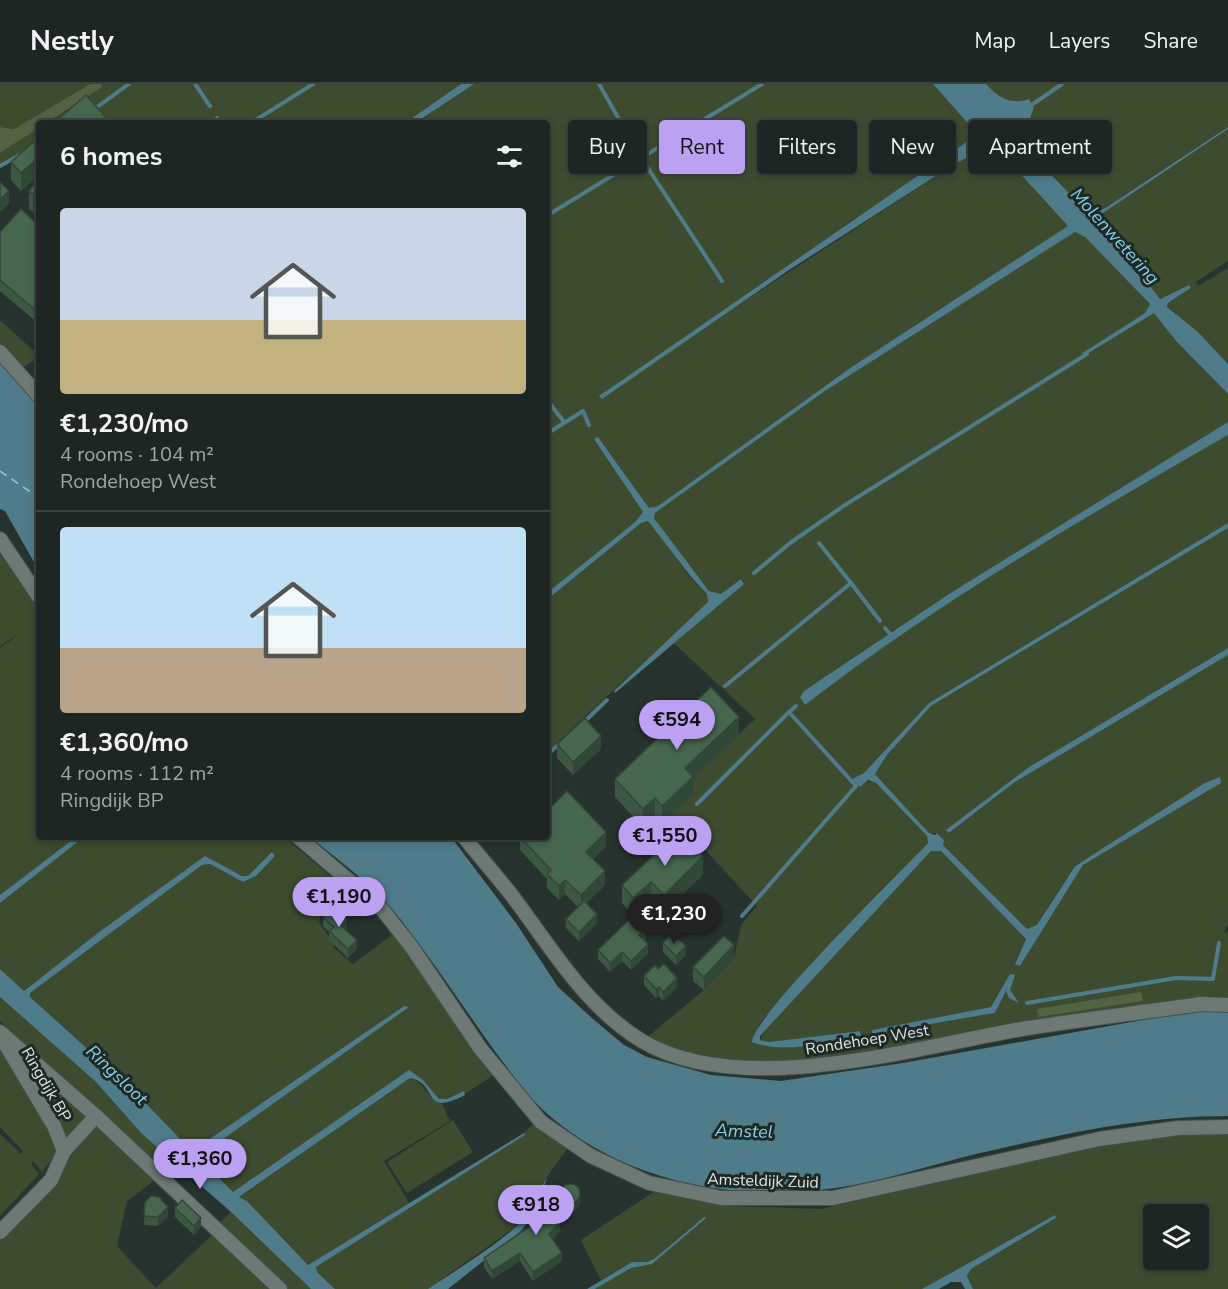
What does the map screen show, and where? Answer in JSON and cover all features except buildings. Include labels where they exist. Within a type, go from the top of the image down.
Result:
[{"type":"street","points":[[0,352],[36,393]]},
{"type":"street","points":[[0,538],[36,592]]},
{"type":"street","name":"Amsteldijk Zuid","points":[[302,840],[381,908],[411,946],[480,1048],[541,1122],[591,1156],[649,1183],[721,1198],[833,1198],[1099,1139],[1178,1128],[1228,1127]]},
{"type":"street","name":"Rondehoep West","points":[[466,840],[565,968],[605,1014],[643,1041],[670,1054],[713,1064],[760,1068],[815,1065],[1022,1029],[1201,1004],[1228,1005]]},
{"type":"street","name":"Ringdijk BP","points":[[0,1033],[96,1116],[280,1289]]},
{"type":"street","name":"Ringdijk BP","points":[[0,1033],[54,1126],[64,1151]]},
{"type":"street","name":"Ringdijk BP","points":[[0,1232],[51,1180],[64,1151],[96,1116]]},
{"type":"green space","points":[[0,84],[90,84],[14,129],[0,127]]},
{"type":"green space","points":[[90,84],[101,84],[102,87],[51,120],[36,120],[36,130],[0,153],[0,127],[14,129]]},
{"type":"green space","points":[[101,84],[461,84],[409,120],[51,120],[102,87]]},
{"type":"green space","points":[[474,84],[933,84],[968,123],[968,141],[956,149],[956,120],[869,120],[869,174],[920,174],[599,396],[939,174],[956,174],[956,163],[968,157],[968,174],[1021,174],[1069,226],[853,366],[658,506],[649,508],[598,437],[595,439],[643,512],[635,522],[550,590],[550,120],[420,120]]},
{"type":"green space","points":[[986,84],[1228,84],[1228,127],[1107,207],[1090,215],[1051,174],[1112,174],[1112,120],[1028,120],[1034,107],[1030,100],[1011,101],[996,93]]},
{"type":"green space","points":[[1228,129],[1228,261],[1196,282],[1198,286],[1228,268],[1228,364],[1198,332],[1167,307],[1168,303],[1190,289],[1189,285],[1160,299],[1100,223],[1103,213]]},
{"type":"green space","points":[[36,130],[36,144],[0,167],[0,153]]},
{"type":"green space","points":[[1075,232],[1085,237],[1150,304],[1146,312],[1082,354],[1087,354],[1154,312],[1176,341],[1228,394],[1228,422],[952,592],[804,691],[805,704],[959,596],[1065,530],[1228,435],[1228,523],[929,703],[864,773],[853,779],[876,783],[927,836],[928,843],[802,975],[760,1023],[752,1042],[806,1046],[860,1031],[769,1042],[760,1040],[768,1024],[931,851],[941,851],[1026,939],[1015,963],[1020,966],[1083,865],[1221,783],[1075,865],[1037,925],[1027,929],[942,844],[944,840],[938,833],[929,833],[875,774],[887,755],[931,706],[1228,528],[1228,648],[1029,767],[947,830],[950,833],[1015,782],[1228,655],[1228,925],[1224,932],[1228,930],[1228,1000],[908,1052],[722,1065],[644,1040],[704,990],[734,958],[741,925],[757,906],[684,827],[662,824],[693,795],[685,786],[755,719],[674,643],[744,583],[741,579],[721,594],[709,591],[654,518],[655,513],[825,391]],"holes":[[[1014,975],[1010,990],[1016,1001],[1006,990],[995,1013],[872,1034],[872,1030],[991,1007]]]},
{"type":"green space","points":[[0,320],[36,353],[36,359],[22,368],[0,344]]},
{"type":"green space","points":[[649,521],[691,578],[707,594],[708,603],[550,749],[550,597],[641,523]]},
{"type":"green space","points":[[0,544],[36,598],[36,840],[72,840],[0,895],[0,648],[20,633],[0,646]]},
{"type":"green space","points":[[80,840],[288,840],[366,906],[358,911],[345,897],[321,916],[319,923],[333,942],[334,948],[353,964],[393,934],[495,1074],[465,1094],[464,1091],[447,1099],[439,1099],[423,1080],[409,1071],[233,1192],[197,1157],[408,1007],[404,1006],[192,1151],[130,1087],[131,1078],[121,1079],[30,997],[30,993],[202,865],[210,864],[243,882],[256,876],[275,856],[272,853],[248,876],[238,874],[204,857],[99,932],[24,991],[0,969],[0,903]]},
{"type":"green space","points":[[1141,992],[1143,1001],[1038,1017],[1037,1009]]},
{"type":"green space","points":[[0,997],[96,1082],[142,1134],[174,1162],[163,1172],[0,1021]]},
{"type":"green space","points":[[0,1037],[57,1145],[53,1158],[42,1172],[33,1161],[31,1164],[39,1174],[0,1216],[0,1134],[21,1154],[23,1151],[0,1127]]},
{"type":"green space","points":[[16,1049],[89,1118],[68,1143]]},
{"type":"green space","points":[[410,1078],[442,1104],[450,1121],[384,1161],[409,1203],[308,1265],[247,1201],[238,1198]]},
{"type":"green space","points":[[453,1120],[473,1152],[407,1193],[387,1162]]},
{"type":"green space","points":[[534,1123],[567,1149],[534,1195],[523,1219],[510,1231],[428,1289],[335,1289],[317,1272],[316,1267],[525,1135],[524,1133]]},
{"type":"green space","points":[[97,1126],[155,1180],[127,1201],[117,1246],[156,1288],[213,1234],[270,1289],[0,1289],[0,1241],[59,1176],[69,1158]]},
{"type":"green space","points":[[1174,1133],[1228,1135],[1228,1289],[973,1289],[967,1276],[971,1269],[1055,1219],[1055,1215],[922,1289],[595,1289],[631,1267],[652,1264],[703,1217],[654,1259],[647,1262],[632,1262],[601,1280],[581,1240],[655,1191],[727,1206],[821,1209],[1095,1147]]},
{"type":"green space","points":[[231,1212],[311,1289],[286,1289],[218,1224]]},
{"type":"water","points":[[461,84],[474,84],[420,120],[409,120]]},
{"type":"water","points":[[933,84],[986,84],[996,93],[1011,101],[1029,99],[1034,107],[1029,120],[968,120],[968,123]]},
{"type":"water","points":[[1228,127],[1103,213],[1100,222],[1160,299],[1189,285],[1191,288],[1168,303],[1167,307],[1198,332],[1228,364],[1228,394],[1176,341],[1154,313],[1087,354],[1081,354],[1145,313],[1150,304],[1085,237],[1075,232],[825,391],[655,513],[654,518],[709,591],[721,594],[741,579],[744,584],[615,693],[614,691],[708,602],[707,594],[648,521],[641,523],[550,597],[550,590],[635,522],[643,512],[594,439],[598,437],[649,508],[658,506],[853,366],[1068,226],[1020,174],[1051,174],[1090,215],[1107,207]]},
{"type":"water","points":[[968,141],[968,157],[956,163],[956,149]]},
{"type":"water","points":[[920,174],[939,174],[789,270],[602,399],[599,396]]},
{"type":"water","points":[[0,359],[36,400],[36,566],[5,511],[0,509]]},
{"type":"water","points":[[1228,422],[1228,435],[1065,530],[959,596],[855,667],[805,705],[800,697],[804,691],[952,592]]},
{"type":"water","points":[[1228,523],[1228,528],[931,706],[887,755],[875,774],[929,833],[935,835],[937,833],[944,840],[943,845],[1027,929],[1037,925],[1075,866],[1205,783],[1220,777],[1221,783],[1083,865],[1020,966],[1015,964],[1026,939],[941,851],[931,851],[760,1036],[760,1040],[769,1042],[860,1031],[861,1036],[792,1047],[765,1046],[752,1042],[758,1027],[801,975],[928,843],[927,836],[876,783],[868,780],[860,787],[852,779],[864,773],[929,703]]},
{"type":"water","points":[[1228,648],[1228,655],[1015,782],[949,833],[946,830],[1029,767]]},
{"type":"water","points":[[72,840],[80,840],[0,903],[0,895]]},
{"type":"water","name":"Amstel","points":[[314,840],[453,840],[516,923],[558,987],[593,1019],[624,1045],[647,1057],[711,1075],[781,1081],[903,1063],[1187,1012],[1228,1012],[1228,1116],[1169,1119],[1081,1131],[868,1182],[826,1189],[783,1192],[740,1191],[696,1185],[655,1174],[615,1158],[577,1137],[543,1110],[508,1069],[401,920],[358,876]]},
{"type":"water","points":[[272,852],[275,856],[256,876],[243,882],[210,864],[202,865],[30,993],[30,997],[121,1079],[131,1078],[130,1087],[192,1151],[404,1006],[409,1007],[198,1157],[233,1192],[409,1070],[423,1080],[439,1099],[447,1099],[464,1091],[465,1095],[442,1103],[436,1101],[419,1081],[410,1078],[239,1197],[247,1201],[308,1265],[524,1133],[525,1135],[316,1267],[317,1272],[335,1289],[311,1289],[231,1212],[142,1134],[96,1082],[0,997],[0,969],[24,991],[99,932],[205,856],[242,876],[248,876]]},
{"type":"water","points":[[1010,974],[1015,975],[1010,990],[1019,1003],[1009,998],[1006,991],[995,1013],[872,1034],[872,1030],[991,1007]]},
{"type":"water","points":[[547,1178],[533,1216],[521,1231],[448,1289],[428,1289],[516,1227]]},
{"type":"water","points":[[1055,1215],[1056,1218],[971,1269],[967,1276],[973,1289],[965,1289],[961,1282],[951,1282],[939,1289],[922,1289]]},
{"type":"water","points":[[704,1217],[706,1218],[652,1264],[631,1268],[595,1289],[587,1289],[632,1262],[647,1262],[654,1259]]},
{"type":"waterway","points":[[93,110],[129,84]]},
{"type":"waterway","points":[[195,84],[210,106]]},
{"type":"waterway","points":[[256,120],[313,84]]},
{"type":"waterway","points":[[599,84],[640,156],[722,281]]},
{"type":"waterway","points":[[550,214],[762,84]]},
{"type":"waterway","points":[[1033,104],[1062,84]]},
{"type":"waterway","points":[[0,166],[20,155]]},
{"type":"waterway","points":[[754,573],[790,543],[845,505],[1087,354]]},
{"type":"waterway","points":[[550,404],[564,422]]},
{"type":"waterway","points":[[550,432],[583,411],[589,425]]},
{"type":"waterway","points":[[725,686],[851,583],[819,543]]},
{"type":"waterway","points":[[851,583],[880,621]]},
{"type":"waterway","points":[[885,628],[891,635]]},
{"type":"waterway","points":[[584,722],[607,700]]},
{"type":"waterway","points":[[789,712],[796,706]]},
{"type":"waterway","points":[[697,804],[789,712],[856,786],[742,916]]},
{"type":"waterway","points":[[550,752],[560,743]]},
{"type":"waterway","points":[[1027,1003],[1176,978],[1213,979],[1219,943]]},
{"type":"ferry route","points":[[0,471],[36,496]]},
{"type":"water label","name":"Molenwetering","points":[[1115,236]]},
{"type":"water label","name":"Ringsloot","points":[[117,1075]]}]
